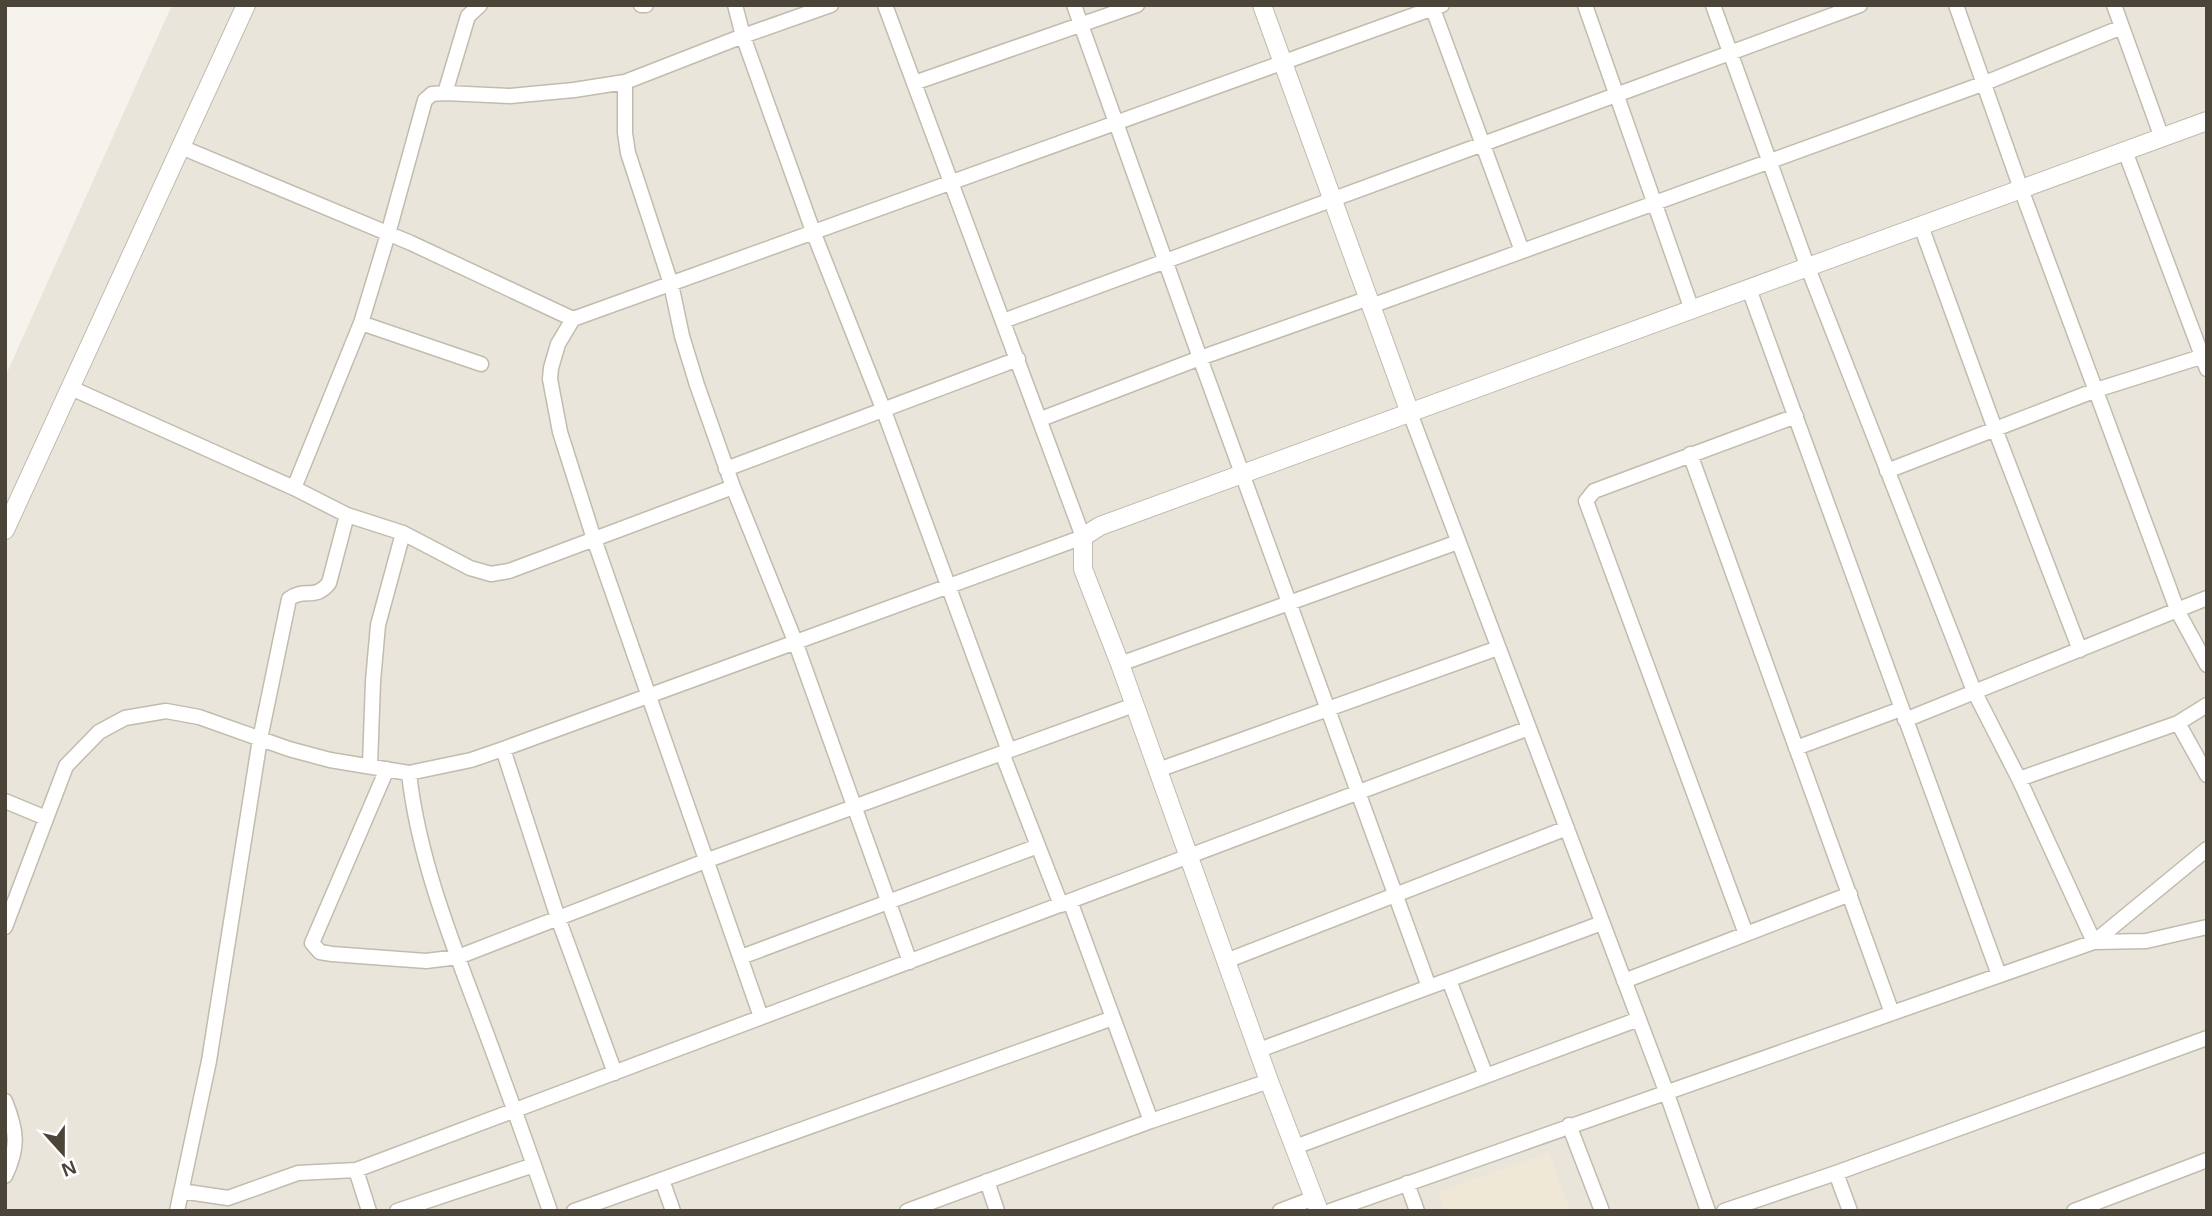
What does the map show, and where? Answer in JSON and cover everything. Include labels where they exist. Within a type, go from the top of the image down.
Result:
[{"type":"street","points":[[5,530],[246,5]]},
{"type":"street","points":[[444,93],[468,16],[480,5]]},
{"type":"street","points":[[735,5],[743,36],[814,234],[884,411],[1038,846],[1066,903],[1151,1121]]},
{"type":"street","points":[[294,488],[361,323],[425,100],[432,94],[510,96],[625,82],[831,5]]},
{"type":"street","points":[[885,5],[1041,419],[1083,537],[1083,569],[1120,664],[1269,1081],[1317,1205],[1280,1211]]},
{"type":"street","points":[[1074,5],[1429,987]]},
{"type":"street","points":[[914,83],[1137,5]]},
{"type":"street","points":[[1262,5],[1410,413],[1666,1091],[1708,1211]]},
{"type":"street","points":[[1585,5],[1692,310]]},
{"type":"street","points":[[1713,5],[1808,268],[1974,691],[2019,779],[2094,942]]},
{"type":"street","points":[[1003,321],[1860,5]]},
{"type":"street","points":[[1956,5],[2021,189],[2178,611],[2207,666]]},
{"type":"street","points":[[2114,5],[2162,138]]},
{"type":"street","points":[[761,1017],[594,539],[560,432],[551,379],[558,344],[573,319],[1437,7],[1522,251]]},
{"type":"street","points":[[1041,419],[1200,358],[1522,251],[1656,203],[1984,83],[2122,27]]},
{"type":"street","points":[[625,82],[625,133],[628,153],[671,284],[682,336],[726,469],[795,641],[910,962]]},
{"type":"street","points":[[5,928],[65,766],[99,732],[125,718],[166,711],[199,717],[289,750],[330,760],[409,773],[471,760],[1083,537],[1100,526],[2207,121]]},
{"type":"street","points":[[181,147],[388,234],[573,319]]},
{"type":"street","points":[[1887,471],[2096,390],[2205,360],[2125,151]]},
{"type":"street","points":[[1921,226],[2080,650]]},
{"type":"street","points":[[1749,289],[1998,975]]},
{"type":"street","points":[[361,323],[481,364]]},
{"type":"street","points":[[726,469],[1018,359]]},
{"type":"street","points":[[71,388],[347,514],[403,533],[463,565],[491,574],[509,571],[733,487]]},
{"type":"street","points":[[1746,934],[1586,501],[1594,491],[1796,416]]},
{"type":"street","points":[[1690,454],[1892,1013]]},
{"type":"street","points":[[177,1211],[209,1061],[260,739],[289,599],[297,594],[316,594],[328,583],[347,514]]},
{"type":"street","points":[[370,765],[378,625],[403,533]]},
{"type":"street","points":[[1120,664],[1458,542]]},
{"type":"street","points":[[1796,748],[1974,691],[2207,598]]},
{"type":"street","points":[[1158,770],[1499,648]]},
{"type":"street","points":[[387,769],[312,943],[320,952],[426,961],[458,957],[708,860],[1134,705]]},
{"type":"street","points":[[2019,779],[2178,723],[2207,705]]},
{"type":"street","points":[[2178,723],[2207,775]]},
{"type":"street","points":[[181,1191],[228,1198],[298,1173],[356,1170],[1529,728]]},
{"type":"street","points":[[503,749],[558,918],[615,1073]]},
{"type":"street","points":[[409,773],[418,832],[458,957],[550,1211]]},
{"type":"street","points":[[5,801],[46,818]]},
{"type":"street","points":[[1226,961],[1567,828]]},
{"type":"street","points":[[741,957],[1038,846]]},
{"type":"street","points":[[2094,942],[2207,849]]},
{"type":"street","points":[[1624,981],[1850,894]]},
{"type":"street","points":[[1259,1050],[1602,923]]},
{"type":"street","points":[[1330,1211],[2094,942],[2146,941],[2207,927]]},
{"type":"street","points":[[1449,980],[1486,1076]]},
{"type":"street","points":[[574,1211],[1113,1018]]},
{"type":"street","points":[[1295,1147],[1639,1019]]},
{"type":"street","points":[[1724,1211],[2207,1038]]},
{"type":"street","points":[[907,1211],[1151,1121],[1269,1081]]},
{"type":"street","points":[[5,1101],[16,1140],[12,1163],[5,1176]]},
{"type":"street","points":[[1569,1125],[1602,1211]]},
{"type":"street","points":[[2074,1211],[2101,1206],[2207,1160]]},
{"type":"street","points":[[397,1211],[534,1165]]},
{"type":"street","points":[[356,1170],[369,1211]]},
{"type":"street","points":[[1836,1173],[1850,1211]]},
{"type":"street","points":[[662,1180],[673,1211]]},
{"type":"street","points":[[986,1181],[997,1211]]},
{"type":"street","points":[[1407,1183],[1417,1211]]},
{"type":"shaded area","points":[[172,5],[2207,5],[2207,1211],[5,1211],[5,377]]},
{"type":"shaded area","points":[[1549,1152],[1570,1211],[1445,1211],[1438,1192]]}]
